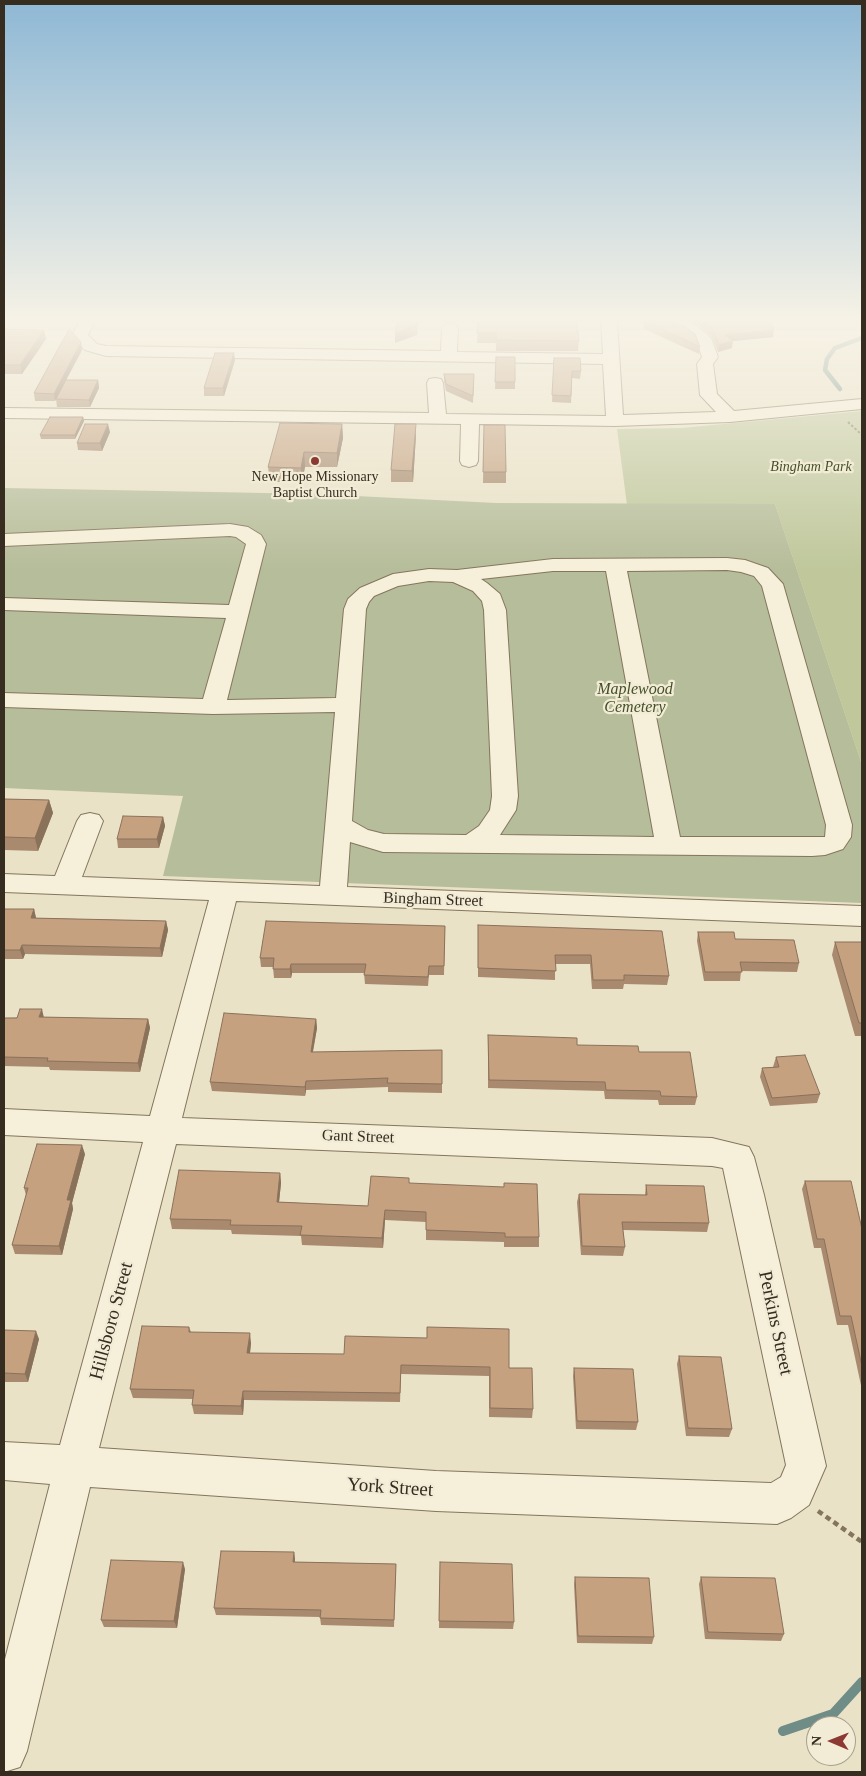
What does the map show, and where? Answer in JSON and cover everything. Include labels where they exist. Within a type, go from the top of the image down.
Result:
[{"type":"street","points":[[437,404],[438,419]]},
{"type":"street","points":[[614,404],[615,421]]},
{"type":"street","points":[[717,404],[730,417]]},
{"type":"street","points":[[4,413],[615,421],[730,417],[862,404]]},
{"type":"street","points":[[469,461],[470,419]]},
{"type":"street","points":[[4,540],[242,531],[254,539],[256,544],[213,707]]},
{"type":"street","points":[[334,884],[338,824],[355,609],[360,599],[379,585],[393,580],[428,575],[457,576],[553,564],[736,565],[753,568],[770,580],[839,825],[838,837],[834,843],[825,846],[669,846],[383,843],[359,836],[338,824]]},
{"type":"street","points":[[615,564],[669,846]]},
{"type":"street","points":[[472,844],[488,832],[498,820],[503,810],[505,796],[496,610],[492,599],[494,572]]},
{"type":"street","points":[[457,576],[480,587],[492,599]]},
{"type":"street","points":[[4,604],[238,612]]},
{"type":"street","points":[[4,700],[213,707],[348,705]]},
{"type":"street","points":[[65,885],[90,821]]},
{"type":"street","points":[[334,884],[361,853],[383,843]]},
{"type":"street","name":"Bingham Street","points":[[4,883],[225,892],[334,884],[862,916]]},
{"type":"street","name":"Hillsboro Street","points":[[4,1751],[75,1465],[225,892]]},
{"type":"street","name":"Gant Street","points":[[4,1122],[712,1152]]},
{"type":"street","name":"Perkins Street","points":[[712,1152],[737,1157],[806,1466],[795,1491],[784,1499]]},
{"type":"street","name":"York Street","points":[[4,1461],[436,1491],[784,1499]]},
{"type":"path","points":[[784,1499],[862,1542]]},
{"type":"green space","name":"Bingham Park","points":[[862,411],[862,765],[775,504],[627,505],[617,429],[681,428]]},
{"type":"green space","name":"Maplewood Cemetery","points":[[4,488],[317,494],[496,503],[775,504],[862,765],[862,903],[163,876],[183,796],[4,788]]},
{"type":"building","points":[[50,417],[83,417],[75,435],[40,435]]},
{"type":"building","points":[[280,423],[342,424],[337,453],[304,452],[301,468],[268,467]]},
{"type":"building","points":[[85,424],[108,424],[100,443],[77,443]]},
{"type":"building","points":[[395,424],[416,424],[412,471],[391,470]]},
{"type":"building","points":[[484,425],[505,425],[506,472],[483,472]]},
{"type":"building","points":[[4,799],[49,800],[35,838],[4,837]]},
{"type":"building","points":[[123,816],[163,817],[157,839],[117,839]]},
{"type":"building","points":[[4,909],[34,909],[31,918],[166,921],[160,948],[22,945],[20,950],[4,950]]},
{"type":"building","points":[[266,921],[445,926],[444,966],[429,966],[428,977],[364,975],[366,964],[291,964],[290,969],[273,969],[274,958],[260,958]]},
{"type":"building","points":[[478,925],[662,931],[669,976],[624,975],[624,980],[593,980],[591,955],[555,955],[556,971],[478,968]]},
{"type":"building","points":[[698,932],[734,932],[735,939],[794,940],[799,963],[740,962],[742,972],[705,972]]},
{"type":"building","points":[[835,942],[862,942],[862,1023],[859,1023]]},
{"type":"building","points":[[20,1009],[42,1009],[39,1017],[148,1019],[138,1063],[47,1061],[48,1058],[4,1057],[4,1018],[17,1018]]},
{"type":"building","points":[[224,1013],[316,1019],[311,1052],[442,1050],[442,1084],[387,1083],[388,1078],[306,1081],[305,1087],[210,1082]]},
{"type":"building","points":[[488,1035],[577,1038],[577,1045],[638,1046],[639,1052],[690,1052],[697,1097],[661,1096],[660,1091],[606,1090],[605,1082],[489,1080]]},
{"type":"building","points":[[805,1055],[820,1094],[772,1098],[762,1068],[779,1067],[776,1057]]},
{"type":"building","points":[[37,1144],[82,1145],[67,1200],[71,1200],[59,1246],[12,1245],[28,1188],[24,1188]]},
{"type":"building","points":[[179,1170],[280,1173],[277,1202],[368,1206],[371,1176],[409,1178],[409,1183],[504,1187],[504,1183],[537,1184],[539,1237],[505,1237],[505,1233],[426,1230],[426,1212],[385,1210],[382,1238],[300,1235],[302,1226],[230,1225],[231,1220],[170,1219]]},
{"type":"building","points":[[805,1181],[851,1181],[862,1229],[862,1366],[851,1316],[840,1316],[824,1239],[817,1239]]},
{"type":"building","points":[[646,1185],[704,1186],[709,1223],[622,1222],[625,1247],[582,1246],[579,1194],[647,1195]]},
{"type":"building","points":[[142,1326],[189,1327],[189,1332],[250,1333],[247,1353],[344,1354],[345,1336],[427,1338],[427,1327],[509,1329],[509,1368],[532,1368],[533,1409],[490,1408],[490,1367],[401,1365],[400,1393],[243,1391],[241,1406],[192,1405],[194,1390],[130,1389]]},
{"type":"building","points":[[4,1330],[36,1331],[25,1374],[4,1373]]},
{"type":"building","points":[[679,1356],[721,1357],[732,1429],[688,1428]]},
{"type":"building","points":[[574,1368],[633,1369],[638,1422],[577,1421]]},
{"type":"building","points":[[221,1551],[294,1552],[293,1562],[396,1564],[394,1620],[320,1618],[321,1610],[214,1608]]},
{"type":"building","points":[[111,1560],[183,1562],[174,1621],[101,1620]]},
{"type":"building","points":[[440,1562],[512,1564],[514,1622],[439,1621]]},
{"type":"building","points":[[575,1577],[649,1578],[654,1637],[578,1636]]},
{"type":"building","points":[[701,1577],[775,1578],[784,1634],[708,1632]]},
{"type":"waterway","points":[[783,1731],[833,1714],[862,1682]]},
{"type":"place","name":"New Hope Missionary Baptist Church","points":[[315,461]]}]
